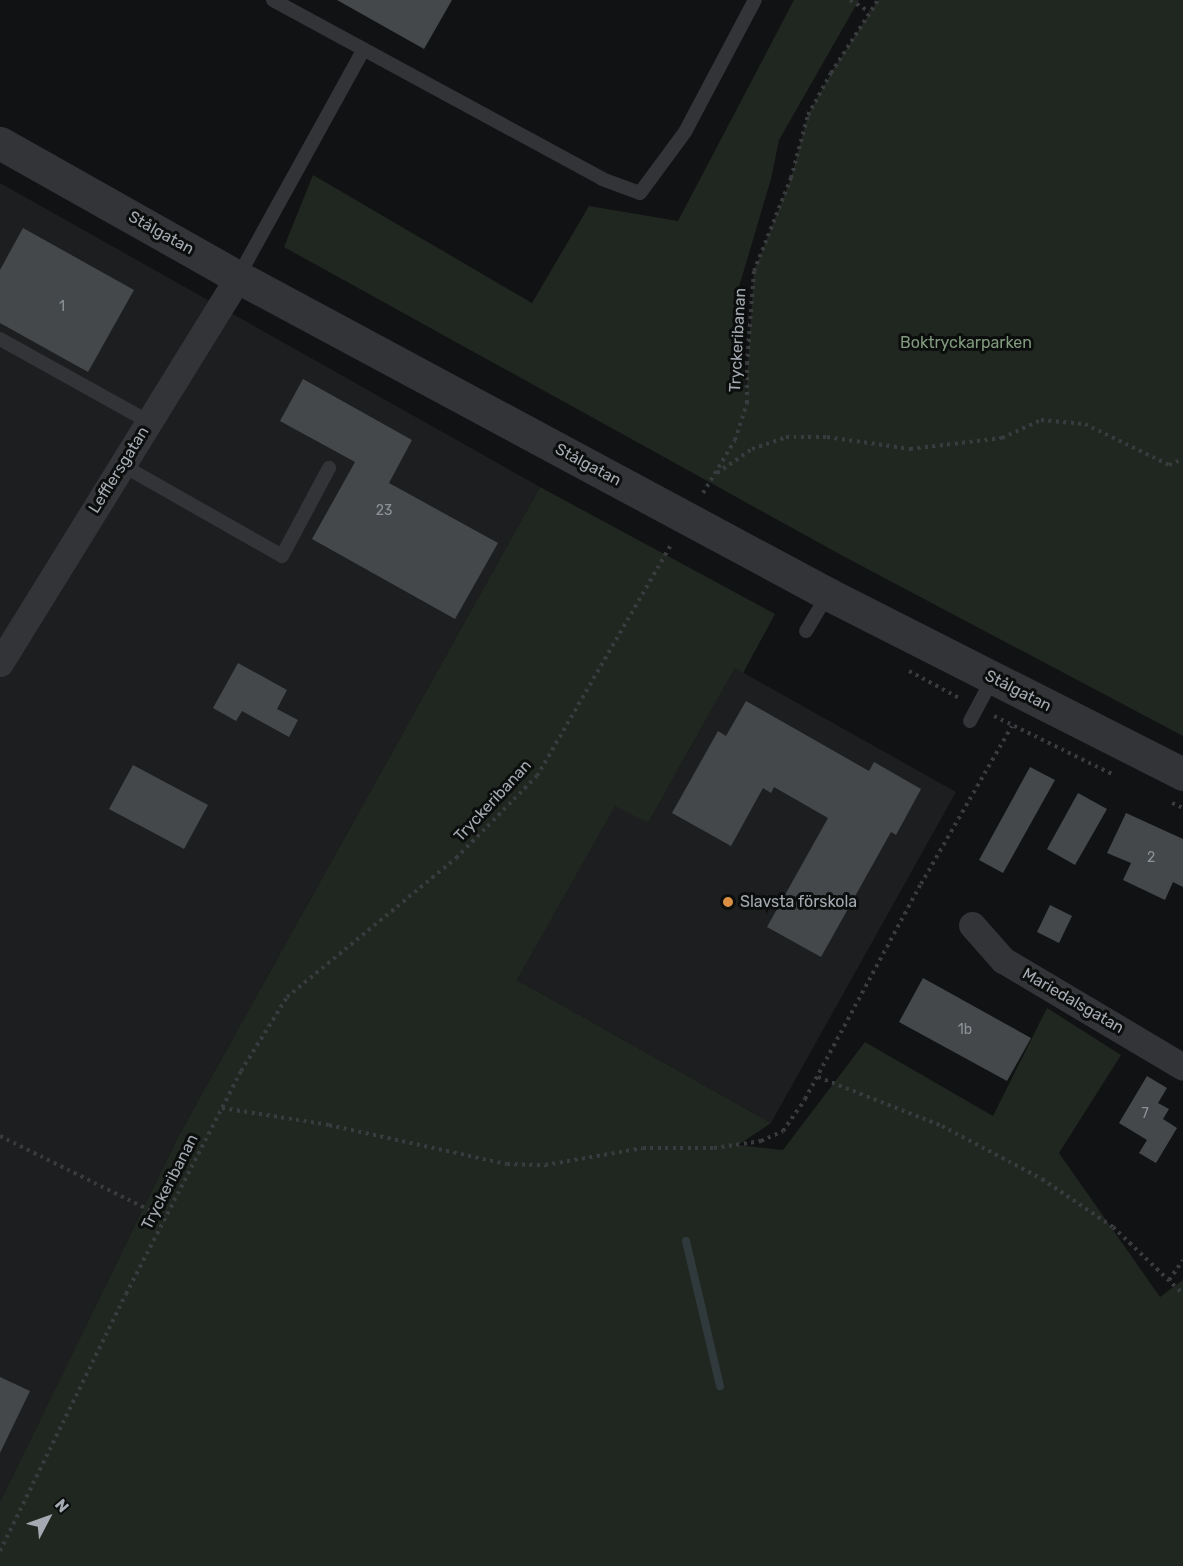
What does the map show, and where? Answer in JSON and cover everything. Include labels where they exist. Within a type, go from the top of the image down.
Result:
[{"type":"street","name":"Stålgatan","points":[[0,143],[238,277],[828,594],[1183,774]]},
{"type":"street","name":"Lefflersgatan","points":[[0,663],[238,277]]},
{"type":"street","name":"Mariedalsgatan","points":[[972,925],[1003,960],[1183,1067]]},
{"type":"lane","points":[[273,0],[602,179],[640,193],[685,132],[755,0]]},
{"type":"lane","points":[[238,277],[363,51]]},
{"type":"lane","points":[[0,339],[149,422]]},
{"type":"lane","points":[[122,465],[282,556],[329,468]]},
{"type":"lane","points":[[806,631],[828,594]]},
{"type":"lane","points":[[970,721],[993,678]]},
{"type":"path","points":[[850,0],[870,12]]},
{"type":"path","name":"Tryckeribanan","points":[[0,1551],[165,1218],[241,1071],[287,997],[456,858],[537,776],[687,517],[735,440],[747,403],[747,364],[754,272],[791,178],[808,115],[831,73],[878,0]]},
{"type":"path","points":[[714,475],[752,449],[786,437],[827,437],[910,448],[1002,438],[1041,420],[1085,424],[1169,465],[1183,459]]},
{"type":"path","points":[[222,1108],[350,1129],[507,1164],[545,1165],[644,1148],[714,1148],[761,1141],[783,1131],[818,1077],[921,884],[1012,726]]},
{"type":"path","points":[[818,1077],[942,1126],[1042,1179],[1113,1227],[1183,1294]]},
{"type":"path","points":[[0,1136],[165,1218]]},
{"type":"path","points":[[1169,1280],[1183,1260]]},
{"type":"shaded area","points":[[0,183],[540,487],[179,1135],[0,1502]]},
{"type":"shaded area","name":"Slavsta förskola","points":[[735,668],[956,792],[771,1123],[517,980],[615,805],[648,823]]},
{"type":"green space","name":"Boktryckarparken","points":[[794,0],[859,0],[779,140],[771,179],[736,297],[746,395],[754,271],[791,178],[808,115],[831,73],[878,0],[1183,0],[1183,736],[843,556],[284,247],[313,175],[532,303],[589,206],[678,221]]},
{"type":"green space","points":[[540,487],[775,614],[743,673],[735,668],[648,823],[615,806],[517,980],[771,1123],[738,1145],[783,1150],[865,1042],[993,1116],[1047,1008],[1121,1055],[1059,1153],[1160,1297],[1183,1280],[1183,1566],[0,1566],[0,1502],[179,1135]]},
{"type":"building","points":[[337,0],[452,0],[424,49]]},
{"type":"building","points":[[23,228],[134,290],[88,372],[0,323],[0,270]]},
{"type":"building","points":[[303,379],[412,440],[389,483],[498,543],[455,619],[312,539],[355,462],[280,421]]},
{"type":"building","points":[[238,663],[287,690],[277,709],[298,720],[289,737],[242,711],[236,721],[213,708]]},
{"type":"building","points":[[746,701],[869,771],[874,762],[921,789],[896,835],[891,832],[821,957],[767,927],[828,818],[774,787],[771,793],[763,788],[731,846],[672,813],[718,731],[726,736]]},
{"type":"building","points":[[133,765],[208,805],[184,849],[109,809]]},
{"type":"building","points":[[1030,767],[1055,780],[1003,873],[979,860]]},
{"type":"building","points":[[1078,793],[1107,809],[1075,865],[1047,849]]},
{"type":"building","points":[[1126,813],[1183,839],[1183,887],[1173,882],[1165,900],[1123,880],[1131,863],[1107,853]]},
{"type":"building","points":[[1050,905],[1072,916],[1059,943],[1037,932]]},
{"type":"building","points":[[923,978],[1031,1038],[1007,1081],[899,1022]]},
{"type":"building","points":[[1147,1076],[1167,1088],[1158,1103],[1169,1109],[1163,1119],[1177,1128],[1156,1163],[1139,1153],[1147,1140],[1119,1123]]},
{"type":"building","points":[[0,1377],[30,1391],[0,1453]]},
{"type":"waterway","points":[[686,1241],[720,1386]]},
{"type":"place","name":"Slavsta förskola","points":[[728,902]]}]
